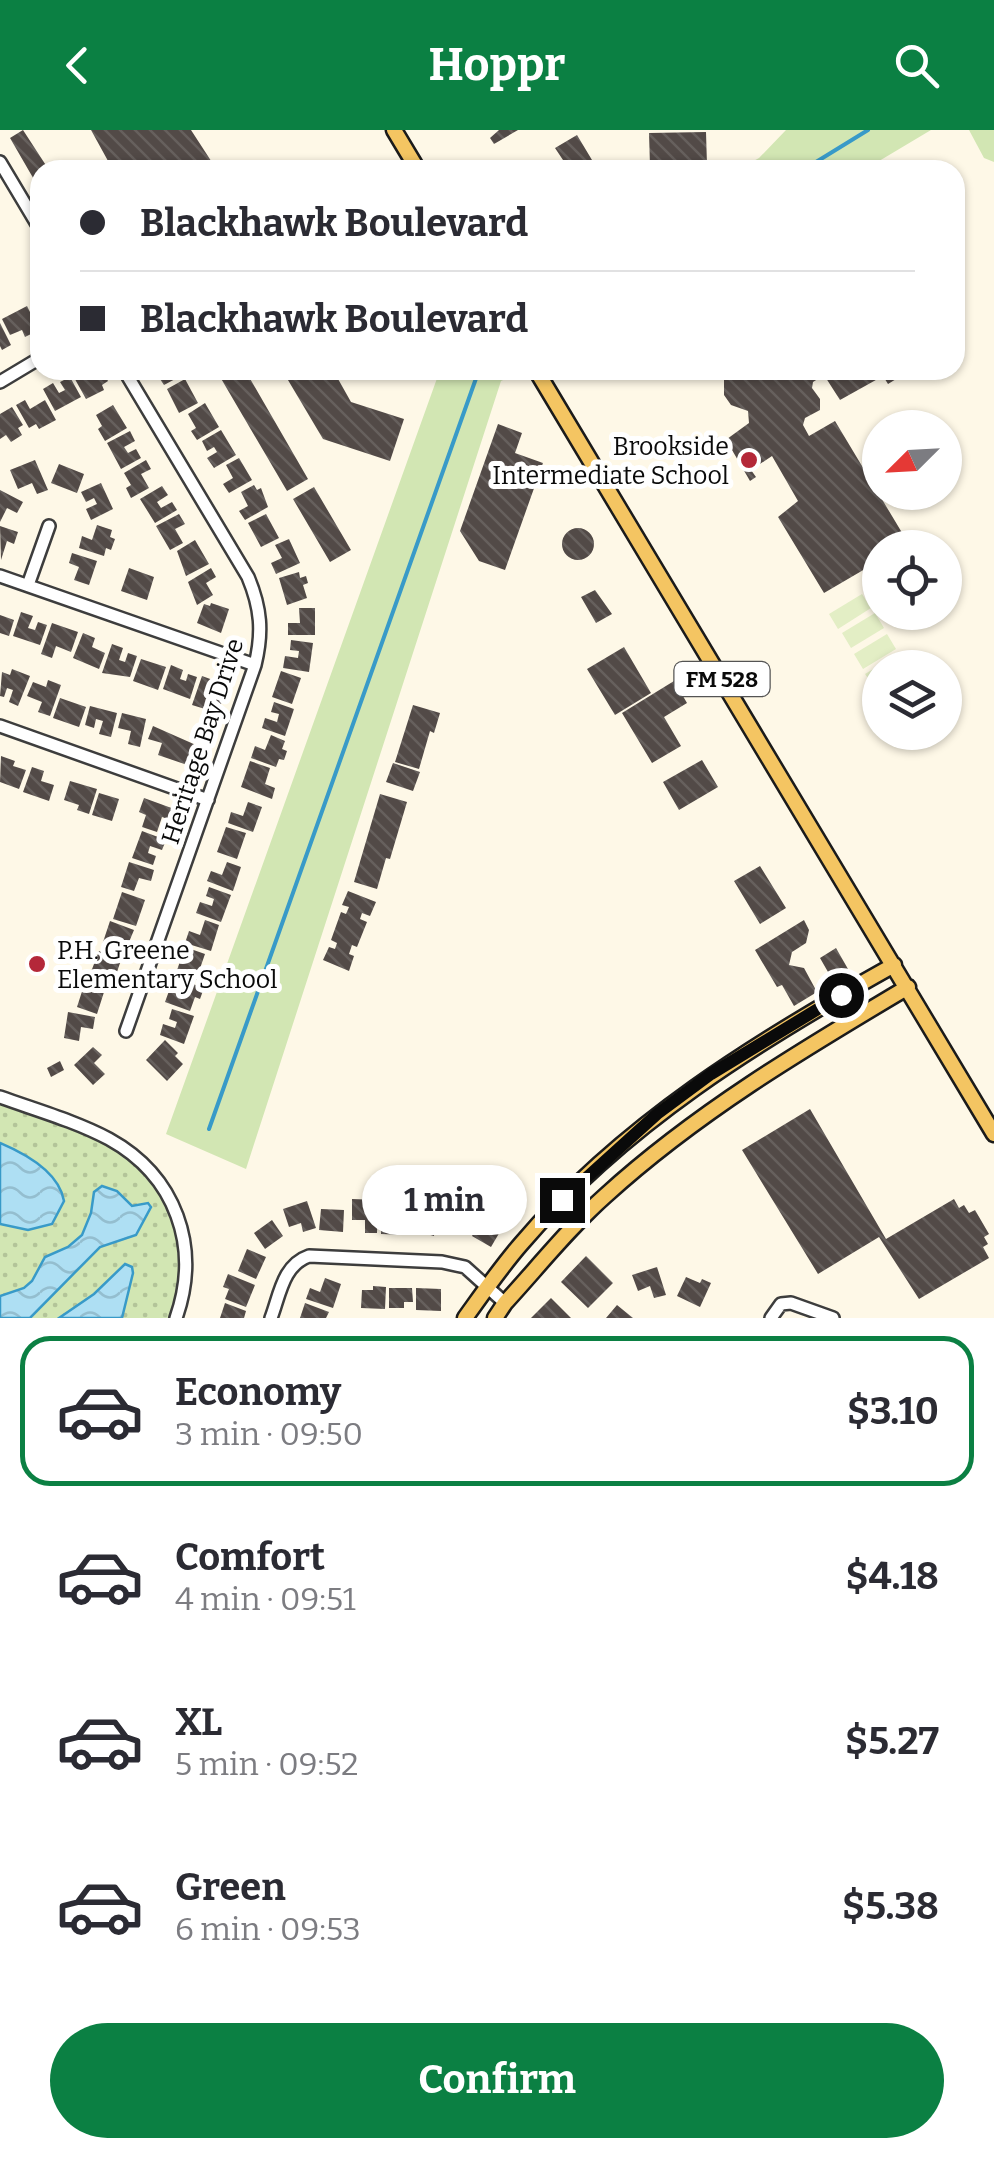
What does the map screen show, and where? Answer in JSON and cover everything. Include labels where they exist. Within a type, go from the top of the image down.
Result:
[{"type":"main road","points":[[394,130],[412,160]]},
{"type":"main road","name":"FM 528","points":[[542,380],[994,1134]]},
{"type":"main road","points":[[465,1318],[520,1244],[562,1200],[657,1114],[782,1029],[894,964]]},
{"type":"main road","points":[[495,1318],[601,1199],[707,1112],[908,988]]},
{"type":"main road","points":[[782,1029],[796,1055]]},
{"type":"main road","points":[[617,1150],[635,1170]]},
{"type":"street","points":[[0,162],[30,212]]},
{"type":"street","points":[[0,382],[30,364]]},
{"type":"street","name":"Heritage Bay Drive","points":[[126,1031],[260,644],[260,612],[248,577],[130,380]]},
{"type":"street","points":[[28,586],[49,526]]},
{"type":"street","points":[[0,576],[255,665]]},
{"type":"street","points":[[0,726],[208,800]]},
{"type":"street","points":[[0,1097],[110,1140],[154,1173],[169,1194],[186,1246],[183,1297],[176,1318]]},
{"type":"street","points":[[271,1318],[288,1270],[296,1260],[321,1256],[442,1262],[466,1267],[506,1302]]},
{"type":"street","points":[[770,1318],[781,1304],[791,1304],[833,1318]]},
{"type":"green space","points":[[786,130],[931,130],[881,160],[755,160]]},
{"type":"green space","points":[[969,130],[994,130],[994,162],[984,158]]},
{"type":"green space","points":[[436,380],[503,380],[246,1169],[166,1134]]},
{"type":"green space","points":[[862,594],[862,614],[838,629],[829,614]]},
{"type":"green space","points":[[862,621],[862,630],[881,630],[851,648],[842,633]]},
{"type":"green space","points":[[887,634],[896,649],[862,650],[862,667],[854,654]]},
{"type":"green space","points":[[0,1105],[102,1142],[150,1179],[171,1214],[181,1253],[180,1279],[168,1318],[0,1318]]},
{"type":"water","points":[[0,1143],[30,1159],[56,1181],[64,1201],[52,1224],[28,1230],[0,1224]]},
{"type":"water","points":[[102,1186],[117,1191],[132,1206],[148,1203],[151,1207],[136,1235],[100,1247],[30,1318],[0,1318],[0,1296],[24,1288],[45,1257],[68,1247],[82,1235],[94,1192]]},
{"type":"water","points":[[125,1264],[132,1267],[133,1273],[122,1318],[59,1318],[94,1294]]},
{"type":"building","points":[[23,130],[42,160],[30,160],[30,173],[10,138]]},
{"type":"building","points":[[91,130],[191,130],[210,160],[108,160]]},
{"type":"building","points":[[499,130],[518,130],[494,144],[490,138]]},
{"type":"building","points":[[706,132],[707,160],[650,160],[649,133]]},
{"type":"building","points":[[577,135],[592,160],[563,160],[555,148]]},
{"type":"building","points":[[27,306],[30,334],[25,337],[22,330],[10,335],[2,319]]},
{"type":"building","points":[[0,323],[11,345],[2,350],[0,346]]},
{"type":"building","points":[[72,380],[81,397],[55,411],[43,389],[53,383],[59,393],[65,390],[60,382]]},
{"type":"building","points":[[75,380],[107,380],[102,385],[104,390],[86,399]]},
{"type":"building","points":[[186,380],[198,403],[179,413],[167,389]]},
{"type":"building","points":[[222,380],[251,380],[308,479],[287,491]]},
{"type":"building","points":[[288,380],[339,380],[351,402],[404,419],[390,461],[323,439]]},
{"type":"building","name":"Brookside Intermediate School","points":[[724,380],[816,380],[812,388],[820,399],[820,410],[805,418],[803,425],[809,436],[835,421],[862,466],[862,510],[888,510],[900,530],[862,530],[862,571],[824,593],[778,517],[798,501],[772,456],[751,470],[756,477],[750,481],[732,450],[704,442],[704,437],[710,435],[727,439],[749,423],[748,411],[731,405],[724,395]]},
{"type":"building","name":"Brookside Intermediate School","points":[[827,380],[876,380],[840,400]]},
{"type":"building","points":[[25,400],[30,409],[45,400],[56,420],[39,429],[36,424],[29,428],[16,405]]},
{"type":"building","points":[[205,403],[219,427],[197,440],[188,414]]},
{"type":"building","points":[[113,405],[127,428],[105,441],[96,415]]},
{"type":"building","points":[[12,407],[23,425],[18,428],[22,435],[11,442],[6,435],[0,439],[0,414]]},
{"type":"building","points":[[498,424],[522,433],[515,453],[543,463],[505,570],[479,561],[460,531]]},
{"type":"building","points":[[221,430],[236,455],[214,468],[207,458],[217,452],[214,447],[207,451],[202,441]]},
{"type":"building","points":[[130,431],[135,441],[124,447],[128,453],[136,449],[141,458],[121,469],[107,443]]},
{"type":"building","points":[[239,458],[252,480],[229,493],[223,484],[233,478],[226,465]]},
{"type":"building","points":[[35,460],[48,490],[37,494],[32,483],[18,489],[10,470]]},
{"type":"building","points":[[146,460],[151,469],[141,474],[149,488],[131,498],[126,488],[131,485],[124,473]]},
{"type":"building","points":[[59,464],[84,474],[77,493],[51,483]]},
{"type":"building","points":[[101,483],[113,509],[91,520],[86,509],[97,504],[94,498],[86,502],[81,492]]},
{"type":"building","points":[[254,485],[257,490],[261,488],[268,507],[245,520],[239,511],[248,506],[241,492]]},
{"type":"building","points":[[162,486],[168,495],[157,502],[161,508],[172,502],[177,510],[155,523],[140,499]]},
{"type":"building","points":[[314,487],[351,550],[330,562],[293,499]]},
{"type":"building","points":[[0,490],[23,502],[17,513],[7,508],[0,522]]},
{"type":"building","points":[[179,514],[185,524],[175,529],[183,543],[170,550],[156,526]]},
{"type":"building","points":[[266,514],[279,538],[261,547],[248,523]]},
{"type":"building","points":[[97,525],[112,530],[110,537],[115,539],[104,556],[79,548],[82,536],[92,540]]},
{"type":"building","points":[[0,526],[18,532],[14,544],[7,541],[1,560]]},
{"type":"building","points":[[578,528],[589,533],[594,544],[589,555],[578,560],[567,555],[562,544],[567,533]]},
{"type":"building","points":[[289,539],[300,563],[276,574],[271,563],[282,558],[275,545]]},
{"type":"building","points":[[195,540],[209,564],[186,576],[177,551]]},
{"type":"building","points":[[72,553],[97,561],[89,585],[74,580],[79,567],[69,563]]},
{"type":"building","points":[[129,568],[154,577],[147,600],[121,591]]},
{"type":"building","points":[[211,568],[216,577],[206,583],[213,595],[197,605],[188,582]]},
{"type":"building","points":[[299,572],[300,578],[306,576],[308,583],[303,585],[307,598],[287,605],[279,578]]},
{"type":"building","points":[[595,590],[612,614],[596,623],[581,597]]},
{"type":"building","points":[[204,604],[229,609],[221,633],[197,623]]},
{"type":"building","points":[[299,608],[315,608],[315,635],[288,635],[288,623],[300,623]]},
{"type":"building","points":[[21,612],[33,616],[28,628],[35,630],[38,622],[47,625],[40,645],[13,636]]},
{"type":"building","points":[[0,615],[14,620],[9,636],[0,633]]},
{"type":"building","points":[[52,623],[78,632],[71,652],[56,646],[52,658],[41,654]]},
{"type":"building","points":[[83,633],[95,638],[92,647],[105,653],[99,669],[73,658]]},
{"type":"building","points":[[291,640],[313,643],[309,672],[283,668],[285,656],[298,658],[299,651],[290,650]]},
{"type":"building","points":[[112,644],[123,648],[119,660],[125,662],[128,653],[137,656],[130,677],[102,673]]},
{"type":"building","points":[[624,647],[651,693],[615,715],[587,669]]},
{"type":"building","points":[[141,659],[166,667],[158,690],[133,681]]},
{"type":"building","points":[[171,665],[183,670],[180,679],[186,681],[188,674],[197,677],[190,699],[163,689]]},
{"type":"building","points":[[12,669],[30,676],[18,706],[9,702],[13,690],[7,688],[4,697],[0,696],[2,672],[10,675]]},
{"type":"building","points":[[281,671],[301,678],[292,704],[272,697]]},
{"type":"building","points":[[202,676],[213,680],[210,690],[224,695],[218,713],[192,705]]},
{"type":"building","points":[[48,680],[61,685],[50,716],[38,712],[42,702],[27,696],[33,682],[46,687]]},
{"type":"building","points":[[674,681],[687,703],[664,717],[681,746],[652,763],[622,713]]},
{"type":"building","points":[[60,698],[86,707],[79,727],[53,718]]},
{"type":"building","points":[[274,702],[294,709],[285,736],[262,728],[265,718],[277,722],[279,714],[271,712]]},
{"type":"building","points":[[413,705],[440,713],[434,733],[430,731],[419,769],[395,762]]},
{"type":"building","points":[[90,706],[117,713],[111,737],[99,734],[103,721],[96,719],[94,728],[85,725]]},
{"type":"building","points":[[122,713],[146,719],[140,747],[128,744],[131,731],[118,728]]},
{"type":"building","points":[[153,726],[205,749],[199,769],[158,755],[162,743],[148,739]]},
{"type":"building","points":[[271,735],[285,741],[282,749],[287,751],[276,767],[251,758],[255,746],[265,750]]},
{"type":"building","points":[[1,756],[26,770],[19,789],[0,782]]},
{"type":"building","points":[[702,760],[718,787],[679,810],[663,782]]},
{"type":"building","points":[[250,761],[270,768],[265,784],[275,788],[272,799],[241,787]]},
{"type":"building","points":[[393,763],[420,772],[413,791],[386,782]]},
{"type":"building","points":[[32,767],[44,771],[41,781],[54,785],[49,801],[23,792]]},
{"type":"building","points":[[70,781],[97,789],[89,814],[64,800]]},
{"type":"building","points":[[99,793],[119,799],[112,821],[92,815]]},
{"type":"building","points":[[380,794],[407,802],[377,889],[354,882]]},
{"type":"building","points":[[144,798],[177,810],[173,821],[162,817],[157,832],[142,827],[146,815],[139,812]]},
{"type":"building","points":[[248,802],[262,807],[253,832],[228,823],[231,812],[243,816]]},
{"type":"building","points":[[226,827],[246,833],[237,859],[217,852]]},
{"type":"building","points":[[142,831],[166,840],[162,850],[150,846],[148,853],[156,856],[153,865],[132,858]]},
{"type":"building","points":[[129,862],[154,870],[151,881],[139,878],[134,891],[121,887]]},
{"type":"building","points":[[227,862],[241,867],[233,891],[207,881],[211,871],[222,875]]},
{"type":"building","points":[[760,866],[786,908],[760,924],[734,881]]},
{"type":"building","points":[[209,887],[231,895],[221,922],[196,913],[200,902],[212,906],[214,899],[206,896]]},
{"type":"building","points":[[348,891],[376,902],[370,916],[362,913],[360,919],[367,922],[357,947],[352,945],[349,954],[354,956],[349,971],[323,960],[329,947],[335,949],[337,943],[331,940],[341,912],[346,914],[349,907],[342,905]]},
{"type":"building","points":[[122,892],[145,900],[136,926],[113,919]]},
{"type":"building","points":[[205,920],[219,925],[211,951],[185,943],[189,931],[200,935]]},
{"type":"building","points":[[804,920],[809,930],[806,943],[792,952],[789,965],[804,968],[817,992],[794,1006],[782,985],[777,987],[755,950]]},
{"type":"building","points":[[110,921],[134,930],[129,942],[123,940],[119,954],[101,948]]},
{"type":"building","points":[[185,947],[205,954],[196,980],[176,973]]},
{"type":"building","points":[[836,948],[848,969],[832,979],[820,958]]},
{"type":"building","points":[[99,951],[121,960],[117,972],[109,969],[104,982],[89,977]]},
{"type":"building","points":[[185,981],[204,988],[200,999],[195,997],[190,1011],[165,1002],[169,991],[180,995]]},
{"type":"building","points":[[85,982],[105,989],[97,1014],[77,1007]]},
{"type":"building","points":[[172,1009],[194,1016],[184,1044],[160,1035],[163,1024],[175,1028],[177,1022],[169,1019]]},
{"type":"building","points":[[68,1012],[95,1017],[93,1029],[81,1027],[79,1041],[64,1038]]},
{"type":"building","points":[[165,1040],[183,1064],[167,1081],[146,1060]]},
{"type":"building","points":[[93,1047],[102,1055],[94,1063],[105,1074],[93,1085],[74,1065]]},
{"type":"building","points":[[60,1061],[64,1070],[51,1077],[47,1068]]},
{"type":"building","points":[[810,1109],[886,1239],[954,1199],[959,1208],[964,1205],[969,1213],[975,1210],[989,1234],[984,1237],[988,1244],[983,1247],[989,1258],[919,1299],[879,1237],[818,1274],[742,1150]]},
{"type":"building","points":[[352,1199],[378,1200],[377,1233],[365,1233],[365,1220],[352,1220]]},
{"type":"building","points":[[307,1201],[316,1228],[303,1232],[301,1223],[289,1227],[283,1209]]},
{"type":"building","points":[[321,1209],[344,1210],[343,1232],[319,1230]]},
{"type":"building","points":[[413,1211],[436,1212],[434,1236],[412,1230]]},
{"type":"building","points":[[381,1214],[408,1215],[407,1235],[381,1234]]},
{"type":"building","points":[[443,1219],[466,1222],[464,1235],[441,1233]]},
{"type":"building","points":[[481,1219],[501,1230],[491,1247],[472,1236]]},
{"type":"building","points":[[272,1220],[283,1236],[265,1249],[254,1233]]},
{"type":"building","points":[[247,1249],[266,1257],[256,1279],[238,1271]]},
{"type":"building","points":[[586,1256],[613,1283],[588,1308],[561,1282]]},
{"type":"building","points":[[657,1267],[666,1295],[654,1298],[650,1286],[638,1291],[632,1275]]},
{"type":"building","points":[[228,1274],[255,1285],[246,1307],[225,1299],[229,1289],[223,1287]]},
{"type":"building","points":[[686,1277],[711,1283],[700,1307],[677,1296]]},
{"type":"building","points":[[325,1278],[341,1284],[333,1308],[306,1299],[310,1288],[320,1292]]},
{"type":"building","points":[[373,1286],[386,1287],[385,1309],[361,1308],[362,1290],[373,1290]]},
{"type":"building","points":[[389,1288],[412,1288],[413,1302],[404,1302],[404,1308],[389,1308]]},
{"type":"building","points":[[416,1288],[441,1289],[441,1311],[416,1310]]},
{"type":"building","points":[[551,1298],[571,1318],[531,1318]]},
{"type":"building","points":[[225,1303],[246,1311],[244,1318],[220,1318]]},
{"type":"building","points":[[305,1303],[329,1312],[326,1318],[300,1318]]},
{"type":"building","points":[[617,1305],[633,1318],[606,1318]]},
{"type":"waterway","points":[[819,160],[868,130]]},
{"type":"waterway","points":[[209,1129],[475,380]]},
{"type":"place","name":"Brookside Intermediate School","points":[[749,460]]},
{"type":"place","name":"P.H. Greene Elementary School","points":[[37,964]]},
{"type":"route","points":[[562,1200],[657,1114],[711,1074],[841,995]]}]
